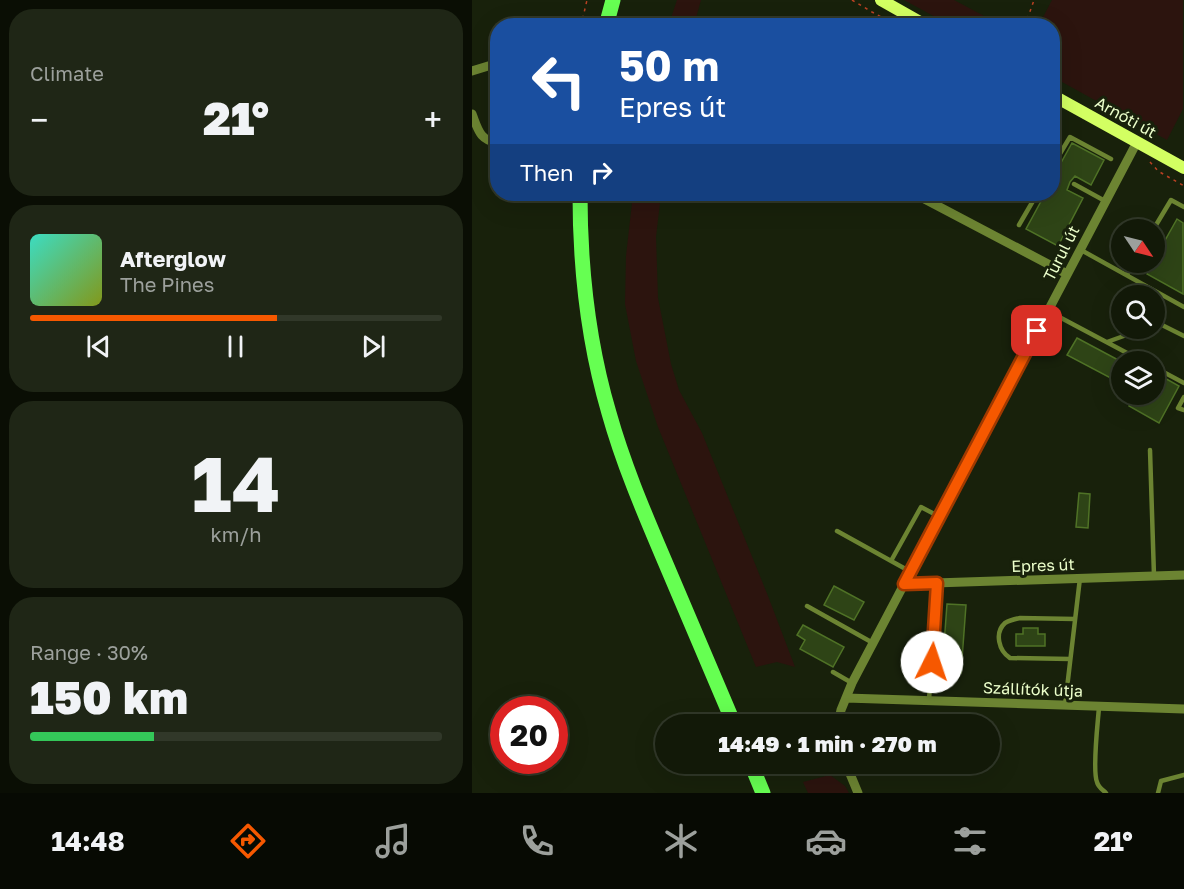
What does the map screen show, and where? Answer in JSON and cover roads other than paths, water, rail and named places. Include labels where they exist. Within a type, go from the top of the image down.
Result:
[{"type":"main road","points":[[881,0],[913,18]]},
{"type":"main road","points":[[608,18],[613,2]]},
{"type":"main road","name":"Arnóti út","points":[[1060,99],[1183,168]]},
{"type":"main road","points":[[580,201],[582,266],[588,312],[608,412],[640,503],[730,714]]},
{"type":"main road","points":[[755,774],[763,793]]},
{"type":"street","points":[[472,71],[490,65]]},
{"type":"street","points":[[472,114],[481,136],[490,141]]},
{"type":"street","name":"Turul út","points":[[840,714],[852,683],[1137,142]]},
{"type":"street","points":[[928,201],[1067,274]]},
{"type":"street","name":"Epres út","points":[[904,584],[1183,575]]},
{"type":"street","name":"Szállítók útja","points":[[846,698],[1183,709]]},
{"type":"street","points":[[850,774],[858,793]]},
{"type":"lane","points":[[1060,154],[1070,137],[1111,159]]},
{"type":"lane","points":[[1074,184],[1105,201]]},
{"type":"lane","points":[[1160,219],[1171,200],[1183,207]]},
{"type":"lane","points":[[1019,225],[1033,201]]},
{"type":"lane","points":[[1080,249],[1183,307]]},
{"type":"lane","points":[[1048,311],[1124,351]]},
{"type":"lane","points":[[1165,327],[1183,336]]},
{"type":"lane","points":[[1107,342],[1115,339]]},
{"type":"lane","points":[[1165,373],[1183,383]]},
{"type":"lane","points":[[1183,397],[1178,408],[1183,411]]},
{"type":"lane","points":[[1150,450],[1154,576]]},
{"type":"lane","points":[[891,561],[920,507],[940,517]]},
{"type":"lane","points":[[837,531],[911,572]]},
{"type":"lane","points":[[1065,705],[1080,578]]},
{"type":"lane","points":[[929,700],[937,583]]},
{"type":"lane","points":[[807,606],[873,643]]},
{"type":"lane","points":[[1070,659],[1010,658],[1000,647],[999,636],[1002,626],[1020,618],[1075,619]]},
{"type":"lane","points":[[833,672],[852,683]]},
{"type":"lane","points":[[1099,706],[1096,780],[1106,793]]},
{"type":"lane","points":[[1158,793],[1161,781],[1183,775]]}]
